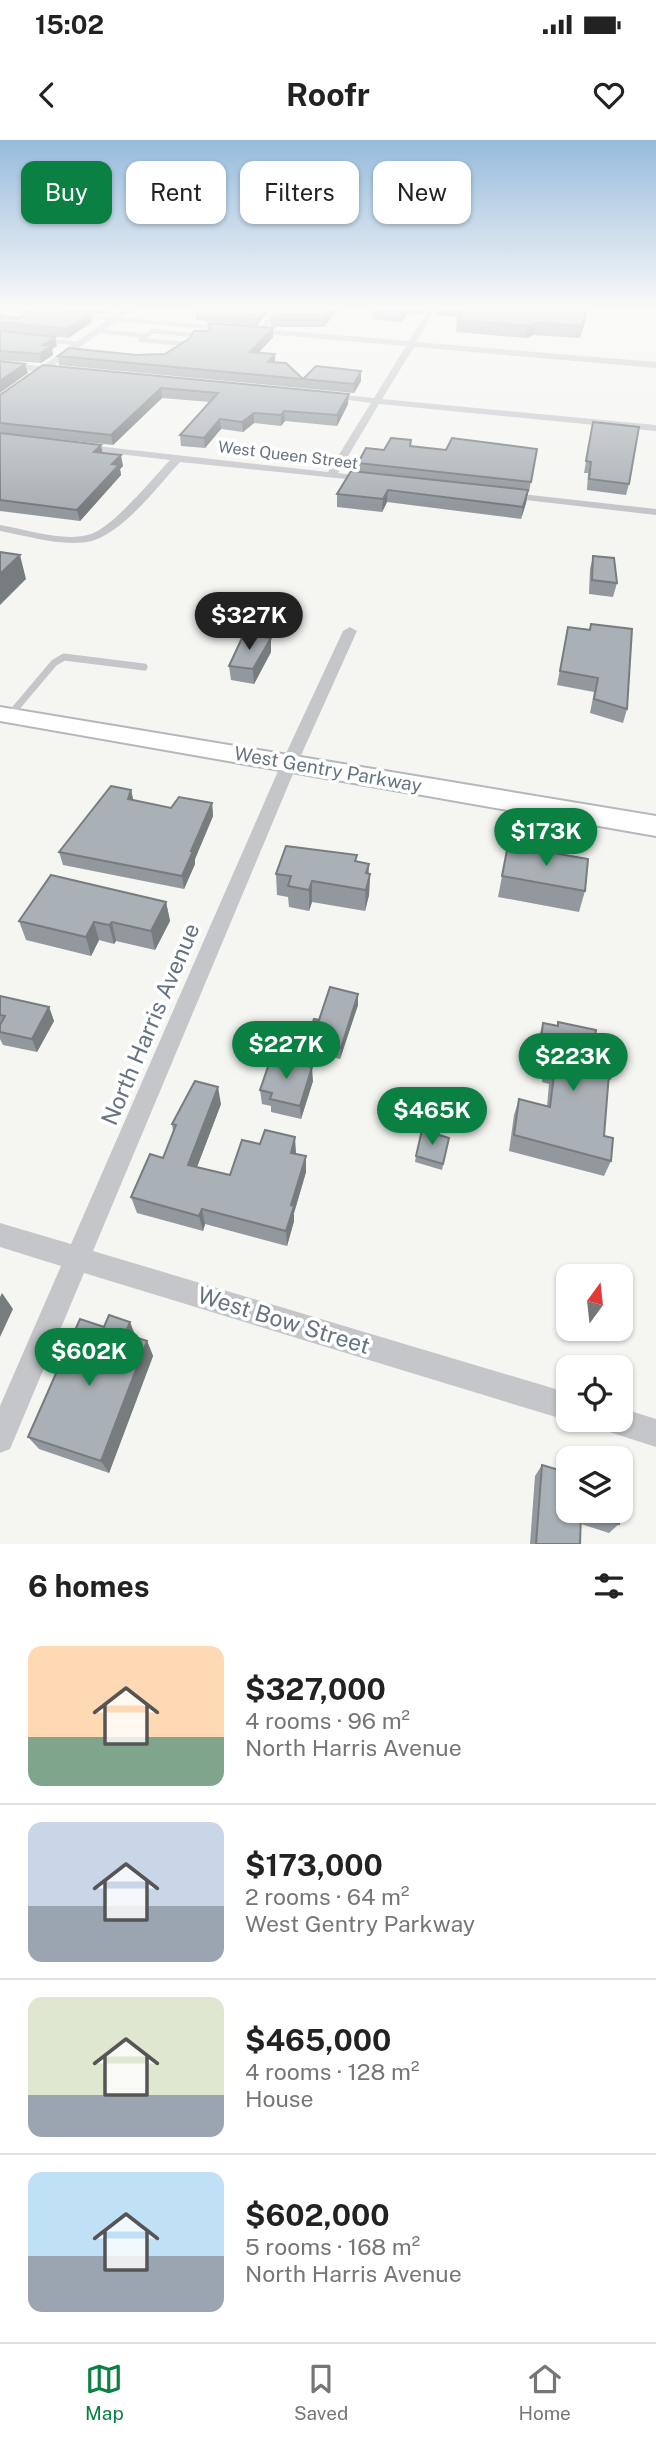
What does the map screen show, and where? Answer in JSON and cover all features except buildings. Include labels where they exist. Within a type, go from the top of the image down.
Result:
[{"type":"main road","name":"West Gentry Parkway","points":[[5,715],[656,826]]},
{"type":"street","points":[[0,401],[39,374]]},
{"type":"street","points":[[331,476],[392,374]]},
{"type":"street","points":[[320,396],[656,428]]},
{"type":"street","name":"West Queen Street","points":[[68,446],[385,482]]},
{"type":"street","points":[[148,486],[143,479],[162,456]]},
{"type":"street","points":[[0,528],[73,538],[95,537],[111,528],[148,486],[158,481],[178,458]]},
{"type":"street","points":[[494,494],[656,512]]},
{"type":"street","name":"North Harris Avenue","points":[[0,1439],[80,1258],[290,762],[350,631]]},
{"type":"street","name":"West Bow Street","points":[[0,1235],[556,1403]]},
{"type":"street","points":[[633,1426],[656,1433]]},
{"type":"lane","points":[[5,715],[54,663],[64,657],[144,667]]}]
